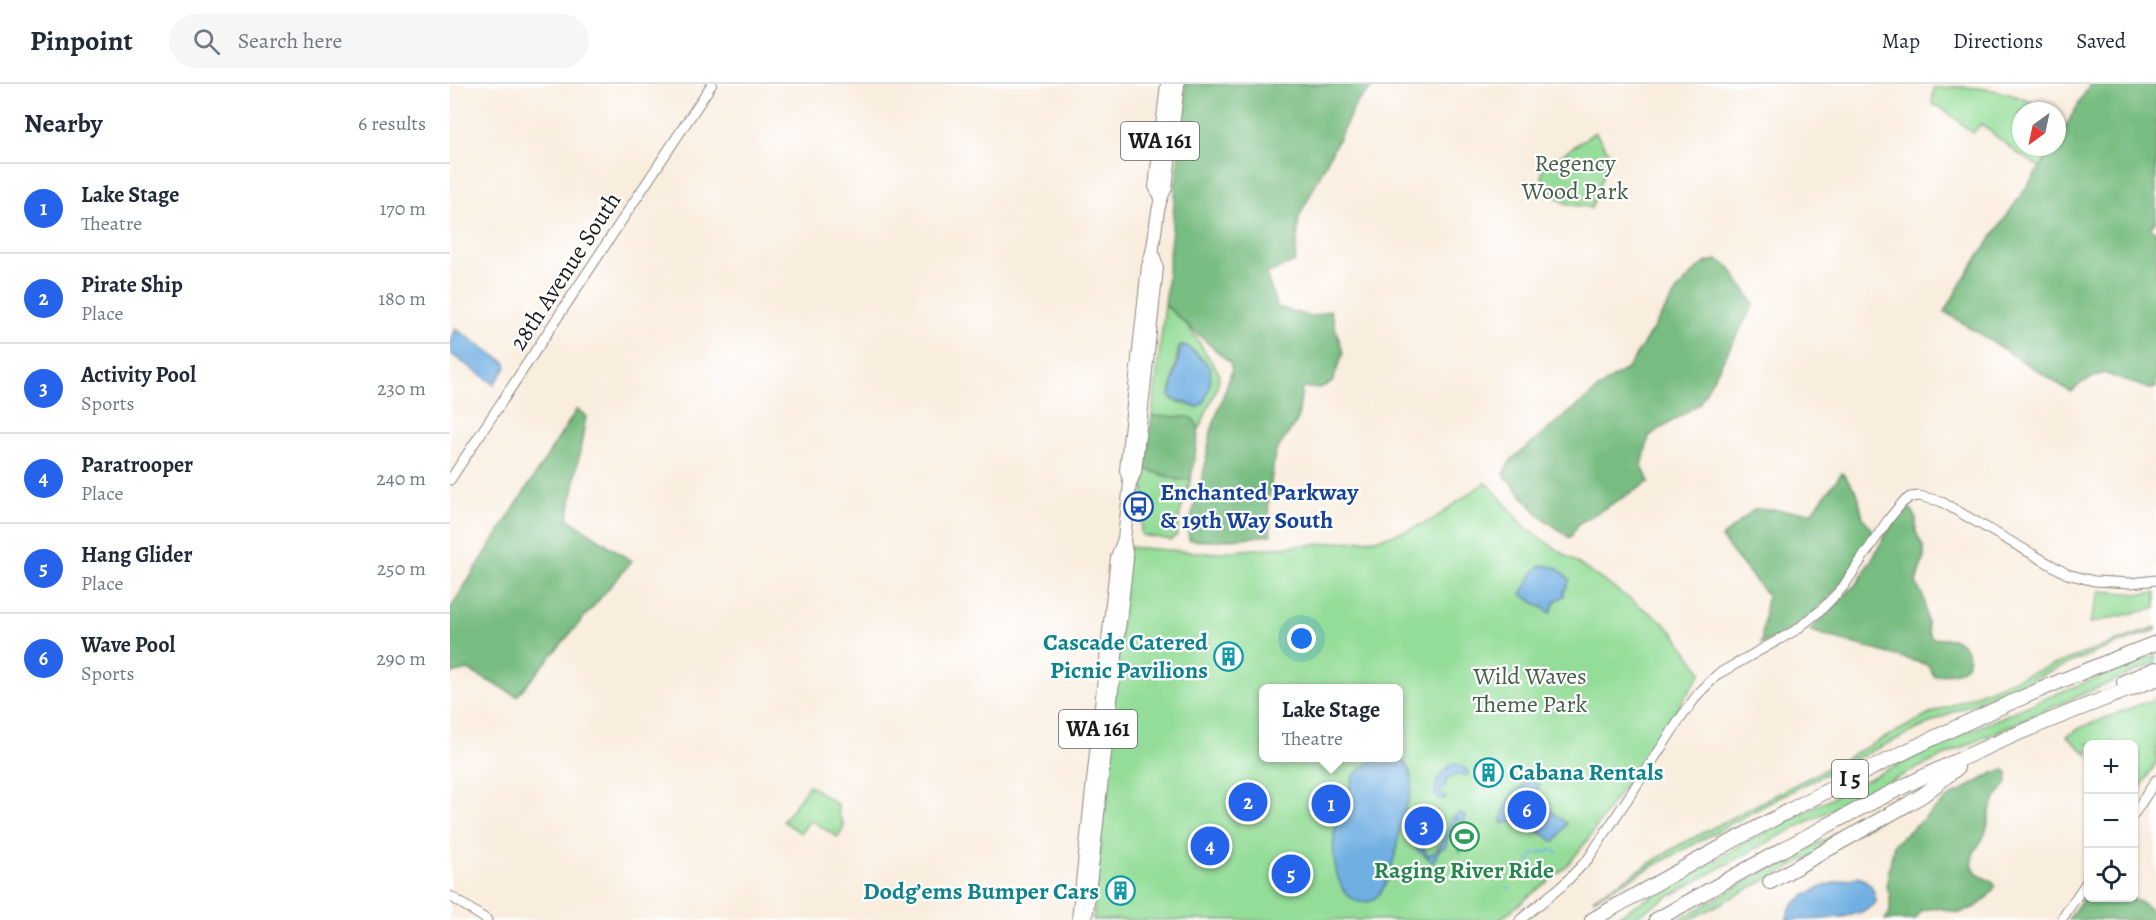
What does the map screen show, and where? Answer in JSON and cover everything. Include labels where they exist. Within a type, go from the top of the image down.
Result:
[{"type":"highway","name":"I 5","points":[[1592,920],[1704,855],[1859,774],[1962,724],[2156,643]]},
{"type":"highway","name":"I 5","points":[[2117,658],[2156,651]]},
{"type":"highway","name":"I 5","points":[[1980,751],[2003,732],[2156,669]]},
{"type":"highway","name":"I 5","points":[[1656,920],[1730,877],[1909,784],[1980,751],[2156,679]]},
{"type":"highway","points":[[1770,882],[1923,795],[1980,751]]},
{"type":"main road","name":"WA 161","points":[[1161,196],[1155,187],[1167,84]]},
{"type":"main road","name":"WA 161","points":[[1085,920],[1127,560],[1124,539],[1130,483],[1126,470],[1148,266],[1153,253],[1161,196],[1166,188],[1178,84]]},
{"type":"main road","name":"WA 161","points":[[1078,920],[1117,557],[1124,539]]},
{"type":"main road","points":[[1082,882],[1086,892],[1085,920]]},
{"type":"street","name":"28th Avenue South","points":[[450,480],[712,84]]},
{"type":"street","points":[[1520,920],[1563,885],[1582,866],[1698,694],[1718,674],[1788,635],[1821,610],[1843,587],[1888,520],[1910,497],[1919,496],[1940,501],[2067,574],[2094,581],[2132,583],[2156,579]]},
{"type":"street","points":[[2138,807],[2156,780]]},
{"type":"street","points":[[2061,920],[2084,886]]},
{"type":"street","points":[[450,896],[487,920]]},
{"type":"green space","points":[[1185,84],[1375,84],[1357,102],[1299,217],[1295,262],[1266,274],[1277,307],[1312,317],[1330,310],[1343,353],[1332,383],[1319,388],[1302,388],[1298,419],[1275,453],[1268,504],[1271,535],[1209,541],[1189,540],[1188,529],[1204,471],[1211,432],[1232,370],[1230,363],[1165,305]]},
{"type":"green space","points":[[2090,84],[2156,84],[2156,221],[2150,227],[2156,232],[2156,388],[2150,389],[2103,373],[2083,382],[2071,392],[1945,312],[1964,278],[2048,156],[2066,156],[2066,126]]},
{"type":"green space","points":[[1934,88],[1982,88],[2031,102],[2012,102],[2012,149],[1981,124],[1973,133],[1942,108],[1932,104]]},
{"type":"green space","name":"Regency Wood Park","points":[[1595,132],[1608,151],[1608,161],[1591,209],[1563,202],[1548,189],[1542,173],[1543,168]]},
{"type":"green space","points":[[2022,156],[2048,156],[2041,168]]},
{"type":"green space","points":[[1717,260],[1729,266],[1754,304],[1699,404],[1649,436],[1642,466],[1649,482],[1578,524],[1570,538],[1540,516],[1504,472],[1511,460],[1608,381],[1628,368],[1677,291],[1696,270],[1707,262]]},
{"type":"green space","points":[[1165,305],[1189,327],[1219,373],[1218,385],[1199,429],[1194,420],[1152,416]],"holes":[[[1184,345],[1194,351],[1210,367],[1197,407],[1173,400],[1170,396],[1179,346]]]},
{"type":"green space","points":[[577,409],[586,416],[568,519],[632,561],[517,696],[468,670],[450,674],[450,609]]},
{"type":"green space","points":[[1152,416],[1189,417],[1194,420],[1199,429],[1191,479],[1178,480],[1145,469]]},
{"type":"green space","points":[[1145,469],[1178,480],[1191,479],[1180,513],[1177,535],[1171,540],[1141,533]]},
{"type":"green space","points":[[1842,473],[1857,492],[1863,518],[1874,532],[1840,584],[1819,608],[1790,630],[1761,644],[1767,595],[1721,538],[1754,509],[1812,512]]},
{"type":"green space","name":"Wild Waves Theme Park","points":[[1484,483],[1489,485],[1526,528],[1659,619],[1673,632],[1702,672],[1586,842],[1566,867],[1499,920],[1093,920],[1128,547],[1208,553],[1377,539],[1409,530],[1432,520]]},
{"type":"green space","points":[[1911,509],[1916,518],[1916,532],[1924,549],[1924,557],[1916,582],[1924,599],[1928,632],[1932,638],[1956,640],[1968,654],[1968,661],[1963,669],[1952,673],[1934,676],[1928,665],[1810,631],[1859,581],[1894,521]]},
{"type":"green space","points":[[2100,591],[2142,594],[2156,592],[2156,608],[2090,623]]},
{"type":"green space","points":[[2156,627],[2156,630],[2099,651],[1953,712],[1843,765],[1593,899],[1676,847],[1930,714],[2015,679]]},
{"type":"green space","points":[[2156,656],[2156,663],[1954,751],[1822,814],[1629,920],[1611,920],[1742,845],[1877,774],[2015,711]]},
{"type":"green space","points":[[2156,698],[2156,763],[2138,792],[2138,740],[2084,740],[2084,751],[2067,736],[2080,728]]},
{"type":"green space","points":[[2005,770],[2008,773],[2007,783],[1990,811],[1986,832],[1972,859],[1977,873],[1992,881],[1995,886],[1991,893],[1979,905],[1959,913],[1939,908],[1922,910],[1915,920],[1885,920],[1890,912],[1890,895],[1886,886],[1894,844],[1948,798],[1995,772]]},
{"type":"green space","points":[[809,785],[838,805],[838,813],[844,826],[838,837],[810,820],[801,833],[783,821]]},
{"type":"green space","points":[[1902,801],[1874,823],[1689,920],[1678,920],[1791,857]]},
{"type":"green space","points":[[2084,897],[2084,902],[2138,902],[2151,911],[2156,920],[2068,920]]},
{"type":"water","points":[[456,329],[506,363],[506,368],[494,384],[450,353],[450,342]]},
{"type":"water","points":[[1181,345],[1188,347],[1210,367],[1210,383],[1206,396],[1201,405],[1197,407],[1174,400],[1170,396]]},
{"type":"water","points":[[1543,565],[1557,568],[1570,580],[1564,596],[1555,601],[1551,613],[1521,594],[1533,574]]},
{"type":"water","points":[[1403,761],[1412,780],[1394,858],[1385,884],[1378,895],[1370,901],[1360,902],[1345,892],[1340,884],[1335,863],[1334,834],[1353,777],[1372,762]]},
{"type":"water","points":[[1453,763],[1466,769],[1469,775],[1455,775],[1446,779],[1445,787],[1440,793],[1446,798],[1441,800],[1435,795],[1437,779]]},
{"type":"water","points":[[1529,779],[1532,779],[1534,784],[1540,784],[1535,792],[1536,797],[1567,823],[1555,842],[1538,831],[1509,821],[1504,824],[1502,822],[1507,803]]},
{"type":"water","points":[[1425,810],[1435,811],[1437,814],[1435,827],[1430,830],[1431,835],[1426,840],[1413,838],[1410,843],[1408,841],[1415,819]]},
{"type":"water","name":"Raging River Ride","points":[[1460,813],[1465,816],[1463,832],[1468,839],[1461,846],[1462,851],[1460,852],[1458,845],[1460,838],[1458,834],[1462,824],[1457,819],[1455,825],[1452,826],[1450,836],[1447,837],[1447,846],[1439,850],[1433,862],[1412,845],[1414,841],[1420,842],[1428,856],[1433,854],[1443,842],[1450,819]]},
{"type":"water","points":[[1857,877],[1865,880],[1873,889],[1876,902],[1869,908],[1835,918],[1787,920],[1789,911],[1804,896],[1826,886]]},
{"type":"waterway","points":[[1528,863],[1534,854],[1553,850],[1558,853]]},
{"type":"place","name":"Enchanted Parkway & 19th Way South","points":[[1139,506]]},
{"type":"place","name":"Cascade Catered Picnic Pavilions","points":[[1229,656]]},
{"type":"place","name":"Cabana Rentals","points":[[1488,772]]},
{"type":"place","name":"Pirate Ship","points":[[1248,802]]},
{"type":"place","name":"Lake Stage","points":[[1331,804]]},
{"type":"place","name":"Wave Pool","points":[[1527,810]]},
{"type":"place","name":"Activity Pool","points":[[1424,826]]},
{"type":"place","name":"Raging River Ride","points":[[1464,837]]},
{"type":"place","name":"Paratrooper","points":[[1210,846]]},
{"type":"place","name":"Hang Glider","points":[[1291,874]]},
{"type":"place","name":"Dodg’ems Bumper Cars","points":[[1120,891]]}]
